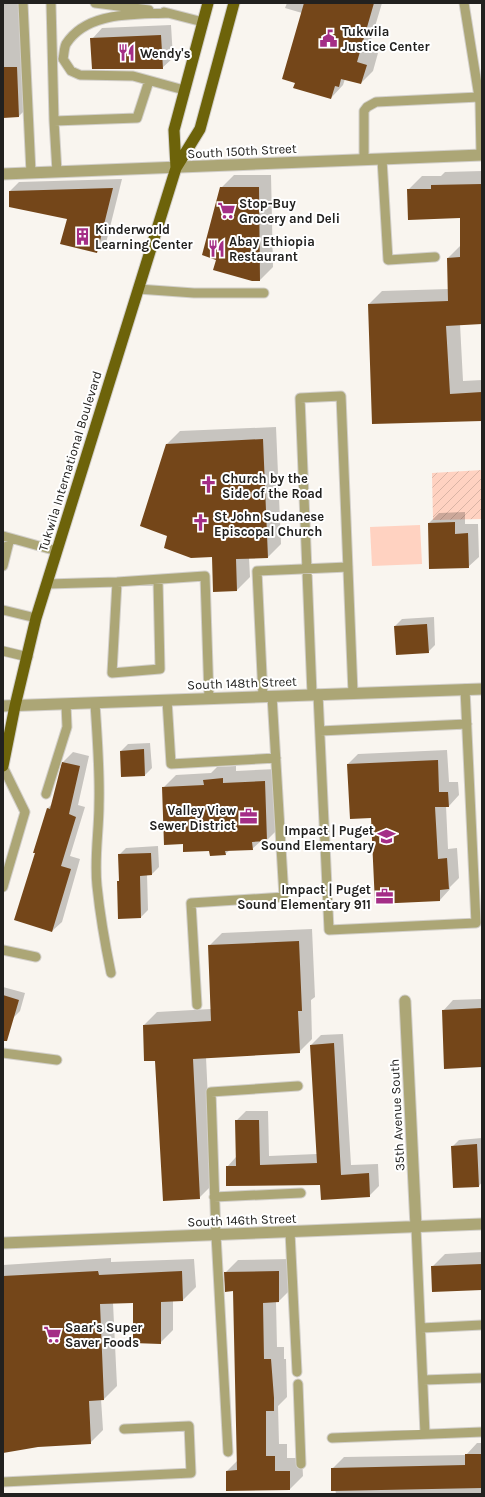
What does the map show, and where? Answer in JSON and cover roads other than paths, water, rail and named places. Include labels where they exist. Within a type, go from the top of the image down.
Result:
[{"type":"main road","name":"Tukwila International Boulevard","points":[[176,168],[174,130],[208,3]]},
{"type":"main road","name":"Tukwila International Boulevard","points":[[3,767],[36,618],[176,168],[200,129],[234,3]]},
{"type":"street","name":"South 150th Street","points":[[3,174],[482,155]]},
{"type":"street","name":"South 148th Street","points":[[3,706],[482,688]]},
{"type":"street","name":"35th Avenue South","points":[[405,1001],[416,1227]]},
{"type":"street","name":"South 146th Street","points":[[3,1243],[482,1224]]},
{"type":"lane","points":[[23,3],[31,173]]},
{"type":"lane","points":[[52,3],[54,122],[57,172]]},
{"type":"lane","points":[[95,3],[168,12],[203,22]]},
{"type":"lane","points":[[168,12],[170,3]]},
{"type":"lane","points":[[464,3],[480,101],[482,155]]},
{"type":"lane","points":[[168,12],[97,20],[79,30],[66,45],[64,59],[71,71],[80,75],[133,76],[184,90]]},
{"type":"lane","points":[[54,122],[137,118],[150,81]]},
{"type":"lane","points":[[364,159],[364,111],[367,107],[376,102],[480,101]]},
{"type":"lane","points":[[382,159],[388,260],[435,257]]},
{"type":"lane","points":[[138,289],[194,293],[264,293]]},
{"type":"lane","points":[[353,693],[341,396],[300,398],[307,569],[315,694],[320,730],[329,930],[476,923],[465,689]]},
{"type":"lane","points":[[3,566],[6,537],[57,550]]},
{"type":"lane","points":[[197,1005],[191,903],[284,897],[276,758],[268,696],[257,571],[348,566]]},
{"type":"lane","points":[[47,584],[158,580],[205,576],[209,698]]},
{"type":"lane","points":[[117,582],[112,672],[160,669],[158,580]]},
{"type":"lane","points":[[3,610],[36,618]]},
{"type":"lane","points":[[3,651],[28,657]]},
{"type":"lane","points":[[167,700],[171,764],[276,758]]},
{"type":"lane","points":[[95,703],[99,790],[99,821],[96,860],[97,885],[102,925],[111,973]]},
{"type":"lane","points":[[46,794],[67,726],[66,704]]},
{"type":"lane","points":[[320,730],[467,724]]},
{"type":"lane","points":[[3,767],[25,812],[3,887]]},
{"type":"lane","points":[[3,950],[36,958]]},
{"type":"lane","points":[[3,1053],[57,1060]]},
{"type":"lane","points":[[228,1452],[214,1197],[211,1092],[298,1086]]},
{"type":"lane","points":[[214,1197],[301,1193]]},
{"type":"lane","points":[[416,1227],[425,1434]]},
{"type":"lane","points":[[290,1232],[297,1372]]},
{"type":"lane","points":[[421,1328],[482,1325]]},
{"type":"lane","points":[[423,1380],[482,1378]]},
{"type":"lane","points":[[298,1384],[301,1464]]},
{"type":"lane","points":[[3,1482],[191,1472],[189,1426],[124,1429]]},
{"type":"lane","points":[[332,1438],[482,1432]]},
{"type":"place","name":"Tukwila Justice Center","points":[[329,38]]},
{"type":"place","name":"Wendy's","points":[[127,53]]},
{"type":"place","name":"Stop-Buy Grocery and Deli","points":[[226,210]]},
{"type":"place","name":"Kinderworld Learning Center","points":[[82,236]]},
{"type":"place","name":"Abay Ethiopia Restaurant","points":[[216,248]]},
{"type":"place","name":"Church by the Side of the Road","points":[[209,485]]},
{"type":"place","name":"St John Sudanese Episcopal Church","points":[[201,523]]},
{"type":"place","name":"Valley View Sewer District","points":[[249,817]]},
{"type":"place","name":"Impact | Puget Sound Elementary","points":[[387,837]]},
{"type":"place","name":"Impact | Puget Sound Elementary 911","points":[[384,896]]},
{"type":"place","name":"Saar's Super Saver Foods","points":[[52,1334]]}]
